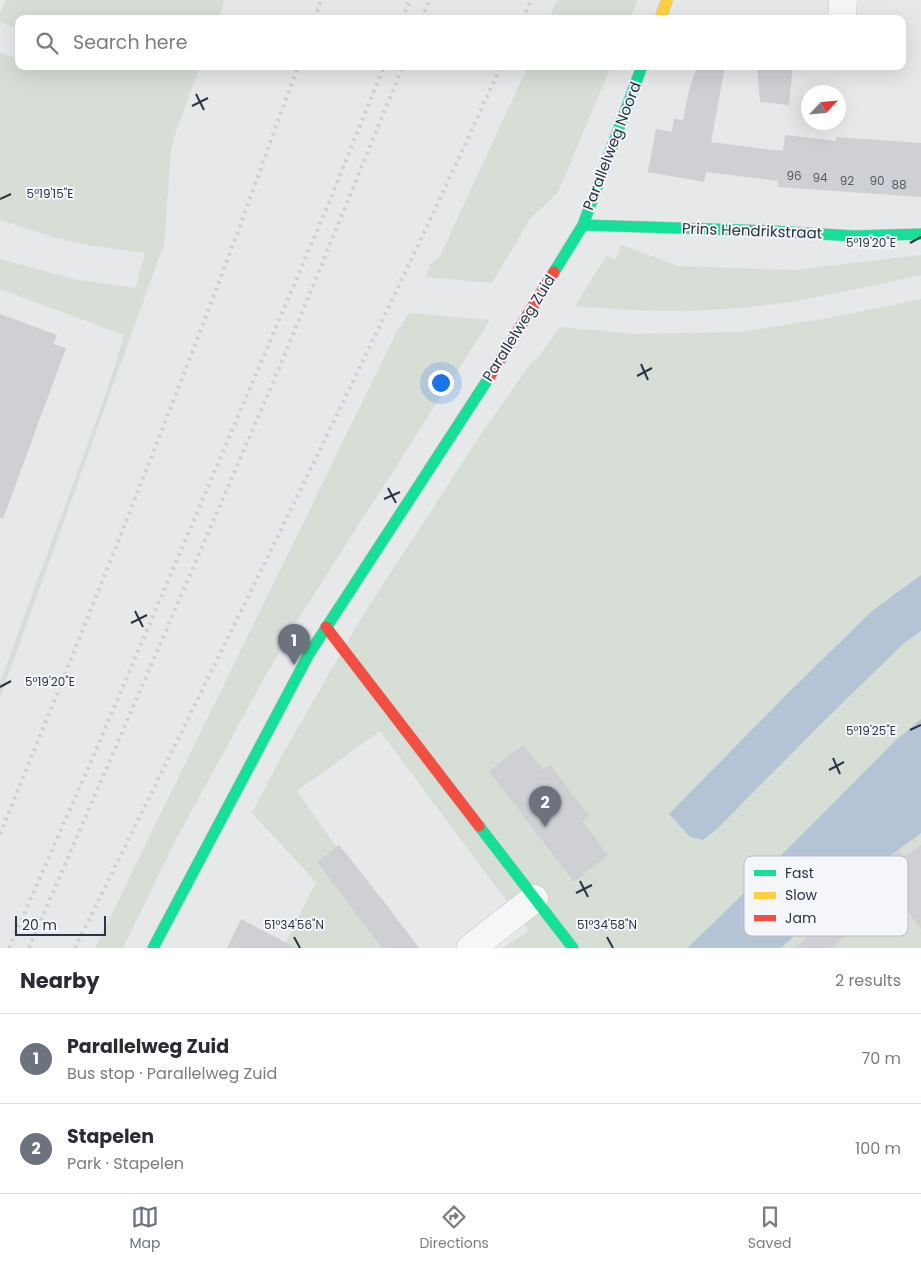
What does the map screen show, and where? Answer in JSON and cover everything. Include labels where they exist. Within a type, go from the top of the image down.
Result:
[{"type":"street","points":[[661,15],[667,0]]},
{"type":"street","points":[[842,15],[843,0]]},
{"type":"street","name":"Parallelweg Noord","points":[[583,225],[641,70]]},
{"type":"street","name":"Prins Hendrikstraat","points":[[583,225],[773,231],[854,236],[921,234]]},
{"type":"street","name":"Parallelweg Zuid","points":[[153,948],[309,654],[506,351],[583,225]]},
{"type":"street","points":[[326,627],[573,948]]},
{"type":"street","points":[[470,948],[534,899]]},
{"type":"shaded area","points":[[5,0],[225,0],[219,15],[15,15],[15,28],[0,22],[0,14]]},
{"type":"shaded area","points":[[557,0],[638,0],[632,15],[551,15]]},
{"type":"shaded area","points":[[0,53],[15,58],[15,70],[199,70],[171,150],[164,244],[0,698],[0,682],[97,419],[124,335],[0,289],[0,259],[78,280],[136,288],[145,253],[87,245],[56,238],[0,220]]},
{"type":"shaded area","points":[[526,70],[609,70],[558,192],[530,219],[492,283],[425,277],[430,267],[429,265],[440,256]]},
{"type":"shaded area","points":[[621,245],[679,266],[793,270],[921,255],[921,275],[807,299],[761,306],[656,311],[575,306],[606,256],[616,260]]},
{"type":"shaded area","points":[[921,299],[921,575],[872,611],[709,836],[902,645],[921,631],[921,948],[502,948],[529,931],[380,731],[297,791],[337,848],[389,948],[283,948],[316,882],[252,813],[281,757],[360,620],[483,431],[534,359],[536,360],[560,327],[635,334],[739,332],[829,318]]},
{"type":"shaded area","points":[[408,313],[490,320],[302,613],[174,843],[123,948],[95,948],[399,327],[401,327]]},
{"type":"water","points":[[921,575],[921,631],[902,645],[716,830],[703,840],[690,837],[669,814],[872,611]]},
{"type":"water","points":[[921,719],[921,833],[890,856],[781,856],[893,743]]},
{"type":"water","points":[[744,893],[744,936],[794,936],[781,948],[687,948]]},
{"type":"building","points":[[696,70],[724,70],[711,142],[783,151],[785,135],[836,141],[836,137],[921,143],[921,197],[778,187],[778,181],[706,172],[704,182],[648,172],[656,129],[672,132],[674,119],[683,120],[689,90]]},
{"type":"building","points":[[757,70],[793,70],[789,105],[760,102]]},
{"type":"building","points":[[0,314],[57,335],[53,344],[66,348],[3,519],[0,518]]},
{"type":"building","points":[[523,745],[543,770],[550,765],[589,816],[582,821],[608,855],[574,882],[489,771]]},
{"type":"building","points":[[339,845],[419,948],[382,948],[317,862]]},
{"type":"building","points":[[921,845],[921,929],[908,912],[908,856],[905,856]]},
{"type":"building","points":[[896,851],[905,856],[895,856]]},
{"type":"building","points":[[241,919],[296,948],[227,948]]},
{"type":"building","points":[[809,936],[846,936],[832,948],[795,948]]},
{"type":"railway","points":[[316,15],[321,0]]},
{"type":"railway","points":[[404,15],[410,0]]},
{"type":"railway","points":[[423,15],[429,0]]},
{"type":"railway","points":[[525,15],[531,0]]},
{"type":"railway","points":[[0,834],[185,370],[297,70]]},
{"type":"railway","points":[[9,948],[90,764],[328,205],[382,70]]},
{"type":"railway","points":[[29,948],[278,371],[401,70]]},
{"type":"railway","points":[[75,948],[345,398],[499,70]]},
{"type":"traffic: fast","points":[[554,272],[583,225],[641,70]]},
{"type":"traffic: fast","points":[[583,225],[773,231],[854,236],[921,234]]},
{"type":"traffic: fast","points":[[153,948],[309,654],[490,376]]},
{"type":"traffic: fast","points":[[479,826],[573,948]]},
{"type":"traffic: slow","points":[[661,15],[667,0]]},
{"type":"traffic: jam","points":[[490,376],[554,272]]},
{"type":"traffic: jam","points":[[326,627],[479,826]]},
{"type":"place","name":"Parallelweg Zuid","points":[[294,665]]},
{"type":"place","name":"Stapelen","points":[[545,827]]}]
